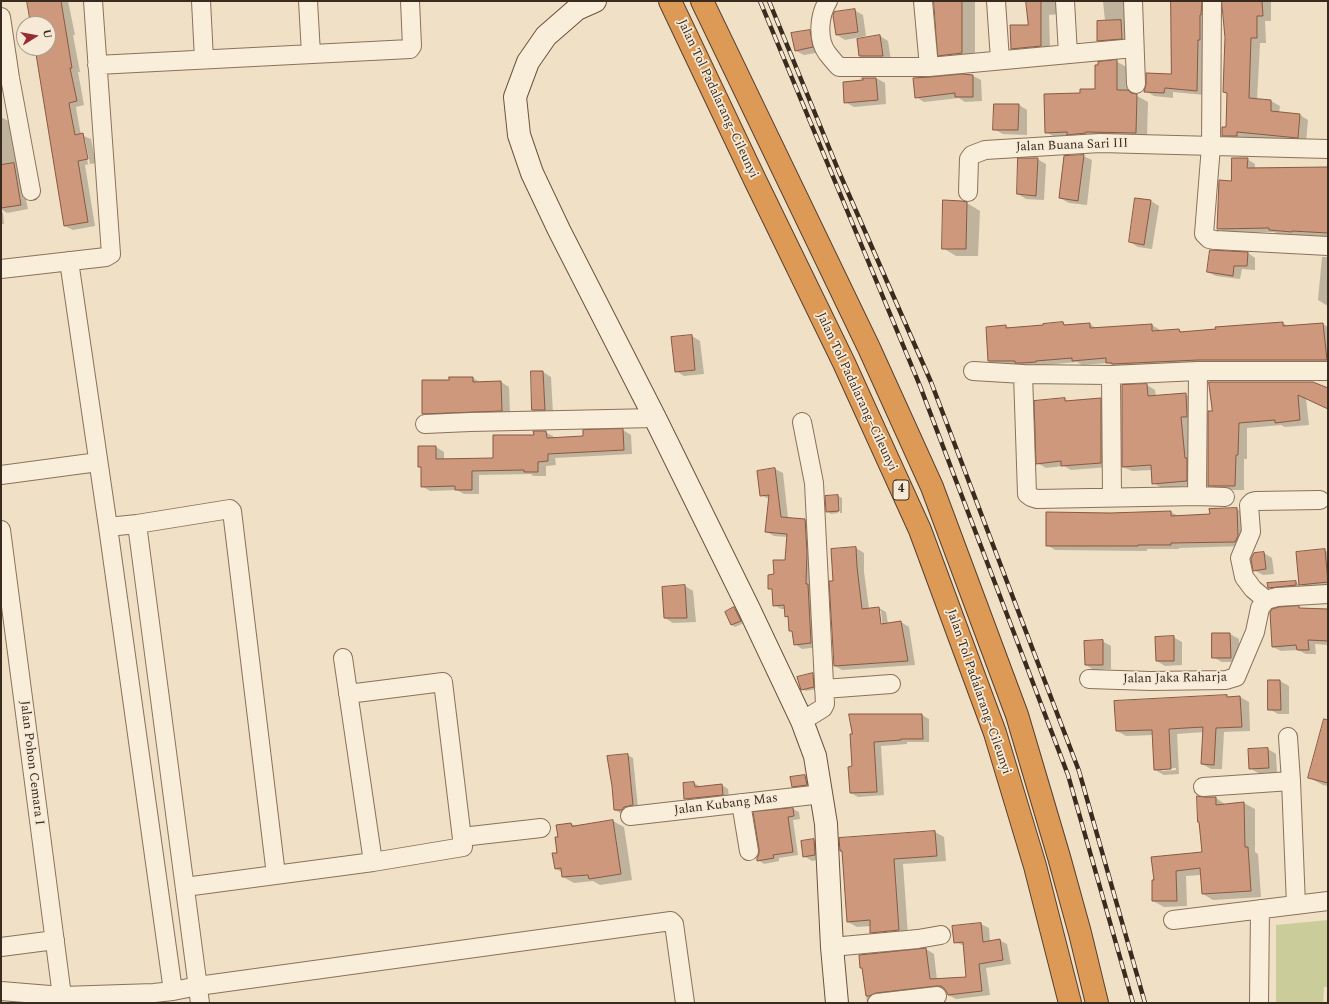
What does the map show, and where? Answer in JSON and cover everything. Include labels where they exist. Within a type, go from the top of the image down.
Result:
[{"type":"highway","name":"Jalan Tol Padalarang–Cileunyi","points":[[670,1],[844,363],[920,530],[995,733],[1035,866],[1070,1003]]},
{"type":"highway","name":"Jalan Tol Padalarang–Cileunyi","points":[[702,1],[869,348],[932,487],[1017,715],[1061,864],[1097,1003]]},
{"type":"street","points":[[1,269],[106,258],[110,254],[93,1]]},
{"type":"street","points":[[201,1],[204,59]]},
{"type":"street","points":[[308,1],[311,54]]},
{"type":"street","points":[[97,64],[410,49],[412,46],[410,1]]},
{"type":"street","points":[[828,1],[820,16],[821,35],[826,52],[839,68],[929,67],[1134,48]]},
{"type":"street","points":[[923,1],[929,67]]},
{"type":"street","points":[[996,1],[1000,60]]},
{"type":"street","points":[[1065,1],[1068,54]]},
{"type":"street","points":[[1132,1],[1136,84]]},
{"type":"street","points":[[1212,1],[1210,146],[1204,234],[1209,239],[1328,246]]},
{"type":"street","points":[[586,5],[546,36],[528,62],[515,97],[519,135],[532,173],[559,230],[655,418],[749,609],[802,721],[815,756],[826,824],[832,946],[837,1003]]},
{"type":"street","points":[[1,17],[5,78],[32,191]]},
{"type":"street","name":"Jalan Buana Sari III","points":[[968,192],[969,159],[972,155],[986,150],[1100,143],[1210,146]]},
{"type":"street","points":[[1210,146],[1328,149]]},
{"type":"street","points":[[69,261],[173,991]]},
{"type":"street","points":[[973,371],[1023,374],[1111,375],[1198,371],[1328,371]]},
{"type":"street","points":[[1197,496],[1198,371]]},
{"type":"street","points":[[1023,374],[1027,494],[1031,497],[1225,497]]},
{"type":"street","points":[[1111,375],[1112,497]]},
{"type":"street","points":[[425,424],[655,418]]},
{"type":"street","points":[[802,422],[814,483],[825,704],[823,708],[802,721]]},
{"type":"street","points":[[1,475],[98,462]]},
{"type":"street","points":[[1320,500],[1252,502],[1249,505],[1251,532],[1240,558],[1244,577],[1253,589],[1266,600],[1277,597],[1328,594]]},
{"type":"street","points":[[108,527],[137,524],[230,509],[232,511],[276,875]]},
{"type":"street","points":[[137,524],[199,995]]},
{"type":"street","name":"Jalan Pohon Cemara I","points":[[1,530],[62,996]]},
{"type":"street","name":"Jalan Jaka Raharja","points":[[1089,679],[1150,681],[1226,680],[1236,677],[1255,632],[1260,608],[1266,600]]},
{"type":"street","points":[[343,658],[373,862]]},
{"type":"street","points":[[185,887],[373,862],[463,847],[444,682],[348,694]]},
{"type":"street","points":[[824,689],[891,684]]},
{"type":"street","points":[[1288,737],[1296,905]]},
{"type":"street","points":[[1203,787],[1291,781]]},
{"type":"street","name":"Jalan Kubang Mas","points":[[630,816],[822,794]]},
{"type":"street","points":[[741,803],[749,851]]},
{"type":"street","points":[[462,837],[541,828]]},
{"type":"street","points":[[1173,920],[1328,900]]},
{"type":"street","points":[[1259,1003],[1260,909]]},
{"type":"street","points":[[1,991],[62,996],[154,994],[173,991],[199,995],[671,921],[674,924],[685,1003]]},
{"type":"street","points":[[832,946],[918,940],[941,935]]},
{"type":"street","points":[[1,947],[55,940]]},
{"type":"street","points":[[877,1003],[937,996]]},
{"type":"green space","points":[[1328,920],[1328,987],[1324,987],[1323,1003],[1276,1003],[1276,925]]},
{"type":"building","points":[[27,1],[61,1],[72,68],[70,68],[77,101],[69,103],[70,109],[75,135],[83,133],[88,159],[78,161],[88,222],[64,226],[36,56],[56,56],[56,16],[30,16]]},
{"type":"building","points":[[934,1],[962,1],[962,53],[938,56]]},
{"type":"building","points":[[1026,1],[1041,1],[1041,46],[1011,49],[1010,25],[1028,25]]},
{"type":"building","points":[[1171,1],[1202,1],[1200,15],[1200,40],[1198,40],[1197,91],[1165,88],[1164,93],[1144,92],[1146,73],[1171,74]]},
{"type":"building","points":[[1222,1],[1262,1],[1263,16],[1257,16],[1257,38],[1251,38],[1249,98],[1271,100],[1271,111],[1300,114],[1298,138],[1237,132],[1237,136],[1222,136],[1222,127],[1226,127],[1227,93],[1223,92],[1225,38]]},
{"type":"building","points":[[855,9],[858,32],[836,35],[833,16],[834,12]]},
{"type":"building","points":[[1121,20],[1122,39],[1097,41],[1097,21]]},
{"type":"building","points":[[810,30],[813,47],[795,51],[791,33]]},
{"type":"building","points":[[880,35],[883,56],[859,56],[857,39]]},
{"type":"building","points":[[1117,60],[1117,90],[1128,90],[1131,93],[1137,94],[1136,133],[1086,132],[1067,135],[1067,132],[1045,133],[1044,94],[1080,93],[1080,89],[1095,89],[1095,65],[1098,65],[1098,62]]},
{"type":"building","points":[[962,74],[973,75],[973,97],[955,97],[955,93],[915,98],[913,78]]},
{"type":"building","points":[[862,78],[876,78],[878,100],[844,103],[843,82],[863,80]]},
{"type":"building","points":[[994,104],[1019,104],[1018,130],[993,130]]},
{"type":"building","points":[[1084,155],[1078,201],[1059,198],[1064,156]]},
{"type":"building","points":[[1018,158],[1038,158],[1036,196],[1017,194]]},
{"type":"building","points":[[1232,158],[1248,158],[1247,168],[1328,167],[1328,233],[1292,232],[1269,230],[1269,228],[1217,229],[1219,180],[1231,181]]},
{"type":"building","points":[[14,163],[21,205],[1,208],[1,165]]},
{"type":"building","points":[[1135,198],[1151,200],[1144,245],[1129,242]]},
{"type":"building","points":[[943,200],[967,202],[966,249],[942,249]]},
{"type":"building","points":[[1210,250],[1248,252],[1247,266],[1234,266],[1233,276],[1207,272]]},
{"type":"building","points":[[1063,322],[1064,325],[1090,323],[1090,328],[1152,324],[1152,331],[1179,329],[1180,332],[1216,329],[1215,327],[1283,322],[1283,326],[1323,323],[1327,360],[1198,360],[1112,364],[1106,363],[1106,358],[1072,361],[1072,358],[1022,363],[1015,363],[1015,361],[988,361],[986,327],[1006,325],[1006,328]]},
{"type":"building","points":[[692,335],[695,370],[675,372],[671,337]]},
{"type":"building","points":[[531,371],[543,371],[545,410],[532,410]]},
{"type":"building","points":[[449,377],[473,377],[473,382],[501,381],[502,411],[422,414],[422,380],[449,380]]},
{"type":"building","points":[[1209,382],[1313,382],[1328,388],[1328,409],[1298,395],[1300,420],[1275,423],[1275,420],[1239,423],[1235,486],[1208,486],[1208,411],[1212,411]]},
{"type":"building","points":[[1147,384],[1148,396],[1186,393],[1187,417],[1181,417],[1185,458],[1187,458],[1187,481],[1152,484],[1151,465],[1122,467],[1122,385]]},
{"type":"building","points":[[1065,398],[1065,401],[1101,398],[1101,463],[1061,466],[1061,461],[1036,464],[1034,401]]},
{"type":"building","points":[[623,429],[624,450],[548,454],[548,461],[538,462],[538,472],[524,472],[524,470],[472,471],[472,490],[455,490],[455,486],[421,487],[421,467],[418,467],[418,446],[436,446],[436,459],[493,458],[493,435],[534,435],[533,431],[546,431],[547,438],[583,436],[583,430]]},
{"type":"building","points":[[775,468],[781,517],[805,519],[807,552],[806,584],[808,584],[811,643],[794,645],[792,631],[789,631],[788,616],[785,617],[784,605],[773,606],[772,589],[768,589],[768,575],[774,574],[773,560],[785,560],[787,534],[765,532],[769,495],[760,496],[757,471]]},
{"type":"building","points":[[838,495],[839,511],[826,512],[825,496]]},
{"type":"building","points":[[1237,508],[1238,536],[1235,542],[1171,543],[1171,545],[1138,546],[1046,546],[1046,512],[1110,513],[1171,511],[1171,516],[1210,514],[1209,509]]},
{"type":"building","points":[[856,547],[862,609],[879,607],[881,624],[901,621],[908,661],[834,666],[829,581],[833,581],[831,549]]},
{"type":"building","points":[[1325,549],[1328,582],[1299,585],[1296,552]]},
{"type":"building","points":[[1264,552],[1266,569],[1253,571],[1251,559],[1254,553]]},
{"type":"building","points":[[1296,581],[1296,585],[1268,588],[1267,583]]},
{"type":"building","points":[[685,585],[687,618],[664,618],[662,587]]},
{"type":"building","points":[[1299,606],[1299,608],[1328,609],[1328,641],[1308,640],[1309,650],[1297,650],[1296,645],[1272,647],[1270,612],[1272,609],[1279,607]]},
{"type":"building","points":[[734,607],[741,621],[731,625],[725,612]]},
{"type":"building","points":[[1212,633],[1230,633],[1231,658],[1212,658]]},
{"type":"building","points":[[1174,636],[1174,661],[1156,661],[1155,637]]},
{"type":"building","points":[[1103,640],[1103,665],[1085,665],[1084,641]]},
{"type":"building","points":[[813,673],[814,687],[801,690],[797,677]]},
{"type":"building","points":[[1268,680],[1280,680],[1281,710],[1268,710]]},
{"type":"building","points":[[1227,695],[1227,697],[1240,696],[1242,727],[1216,728],[1214,765],[1201,764],[1203,727],[1169,729],[1171,769],[1154,770],[1152,730],[1116,731],[1114,701]]},
{"type":"building","points":[[849,714],[922,714],[923,739],[901,739],[874,742],[877,792],[850,793],[848,767],[852,766],[850,734],[852,734]]},
{"type":"building","points":[[1324,719],[1328,720],[1328,783],[1308,778]]},
{"type":"building","points":[[1268,748],[1269,768],[1249,769],[1248,749]]},
{"type":"building","points":[[628,754],[633,805],[624,807],[622,810],[614,810],[607,756]]},
{"type":"building","points":[[805,775],[807,785],[792,787],[790,777]]},
{"type":"building","points":[[694,782],[695,787],[722,784],[723,795],[684,799],[683,783]]},
{"type":"building","points":[[1197,796],[1216,797],[1216,805],[1244,802],[1245,847],[1248,847],[1251,891],[1202,894],[1200,868],[1176,871],[1177,901],[1152,901],[1152,880],[1154,880],[1151,857],[1202,852],[1198,822]]},
{"type":"building","points":[[793,808],[794,816],[788,817],[793,852],[773,855],[774,858],[757,861],[759,849],[753,812]]},
{"type":"building","points":[[613,820],[621,874],[589,879],[588,875],[562,877],[561,868],[555,869],[552,853],[557,853],[555,837],[558,837],[556,825],[571,823],[572,826]]},
{"type":"building","points":[[935,831],[937,856],[894,859],[899,930],[870,933],[870,920],[847,922],[842,851],[840,851],[839,838]]},
{"type":"building","points":[[814,839],[815,855],[803,857],[801,841]]},
{"type":"building","points":[[981,923],[983,942],[1000,939],[1003,960],[979,964],[982,991],[948,995],[945,989],[941,986],[936,986],[876,993],[866,996],[862,968],[860,968],[859,955],[926,948],[930,979],[966,977],[963,942],[954,943],[952,926]]},
{"type":"railway","points":[[760,1],[920,386],[1068,775],[1133,1003]]},
{"type":"railway","points":[[769,1],[839,172],[931,382],[1079,771],[1145,1003]]}]
